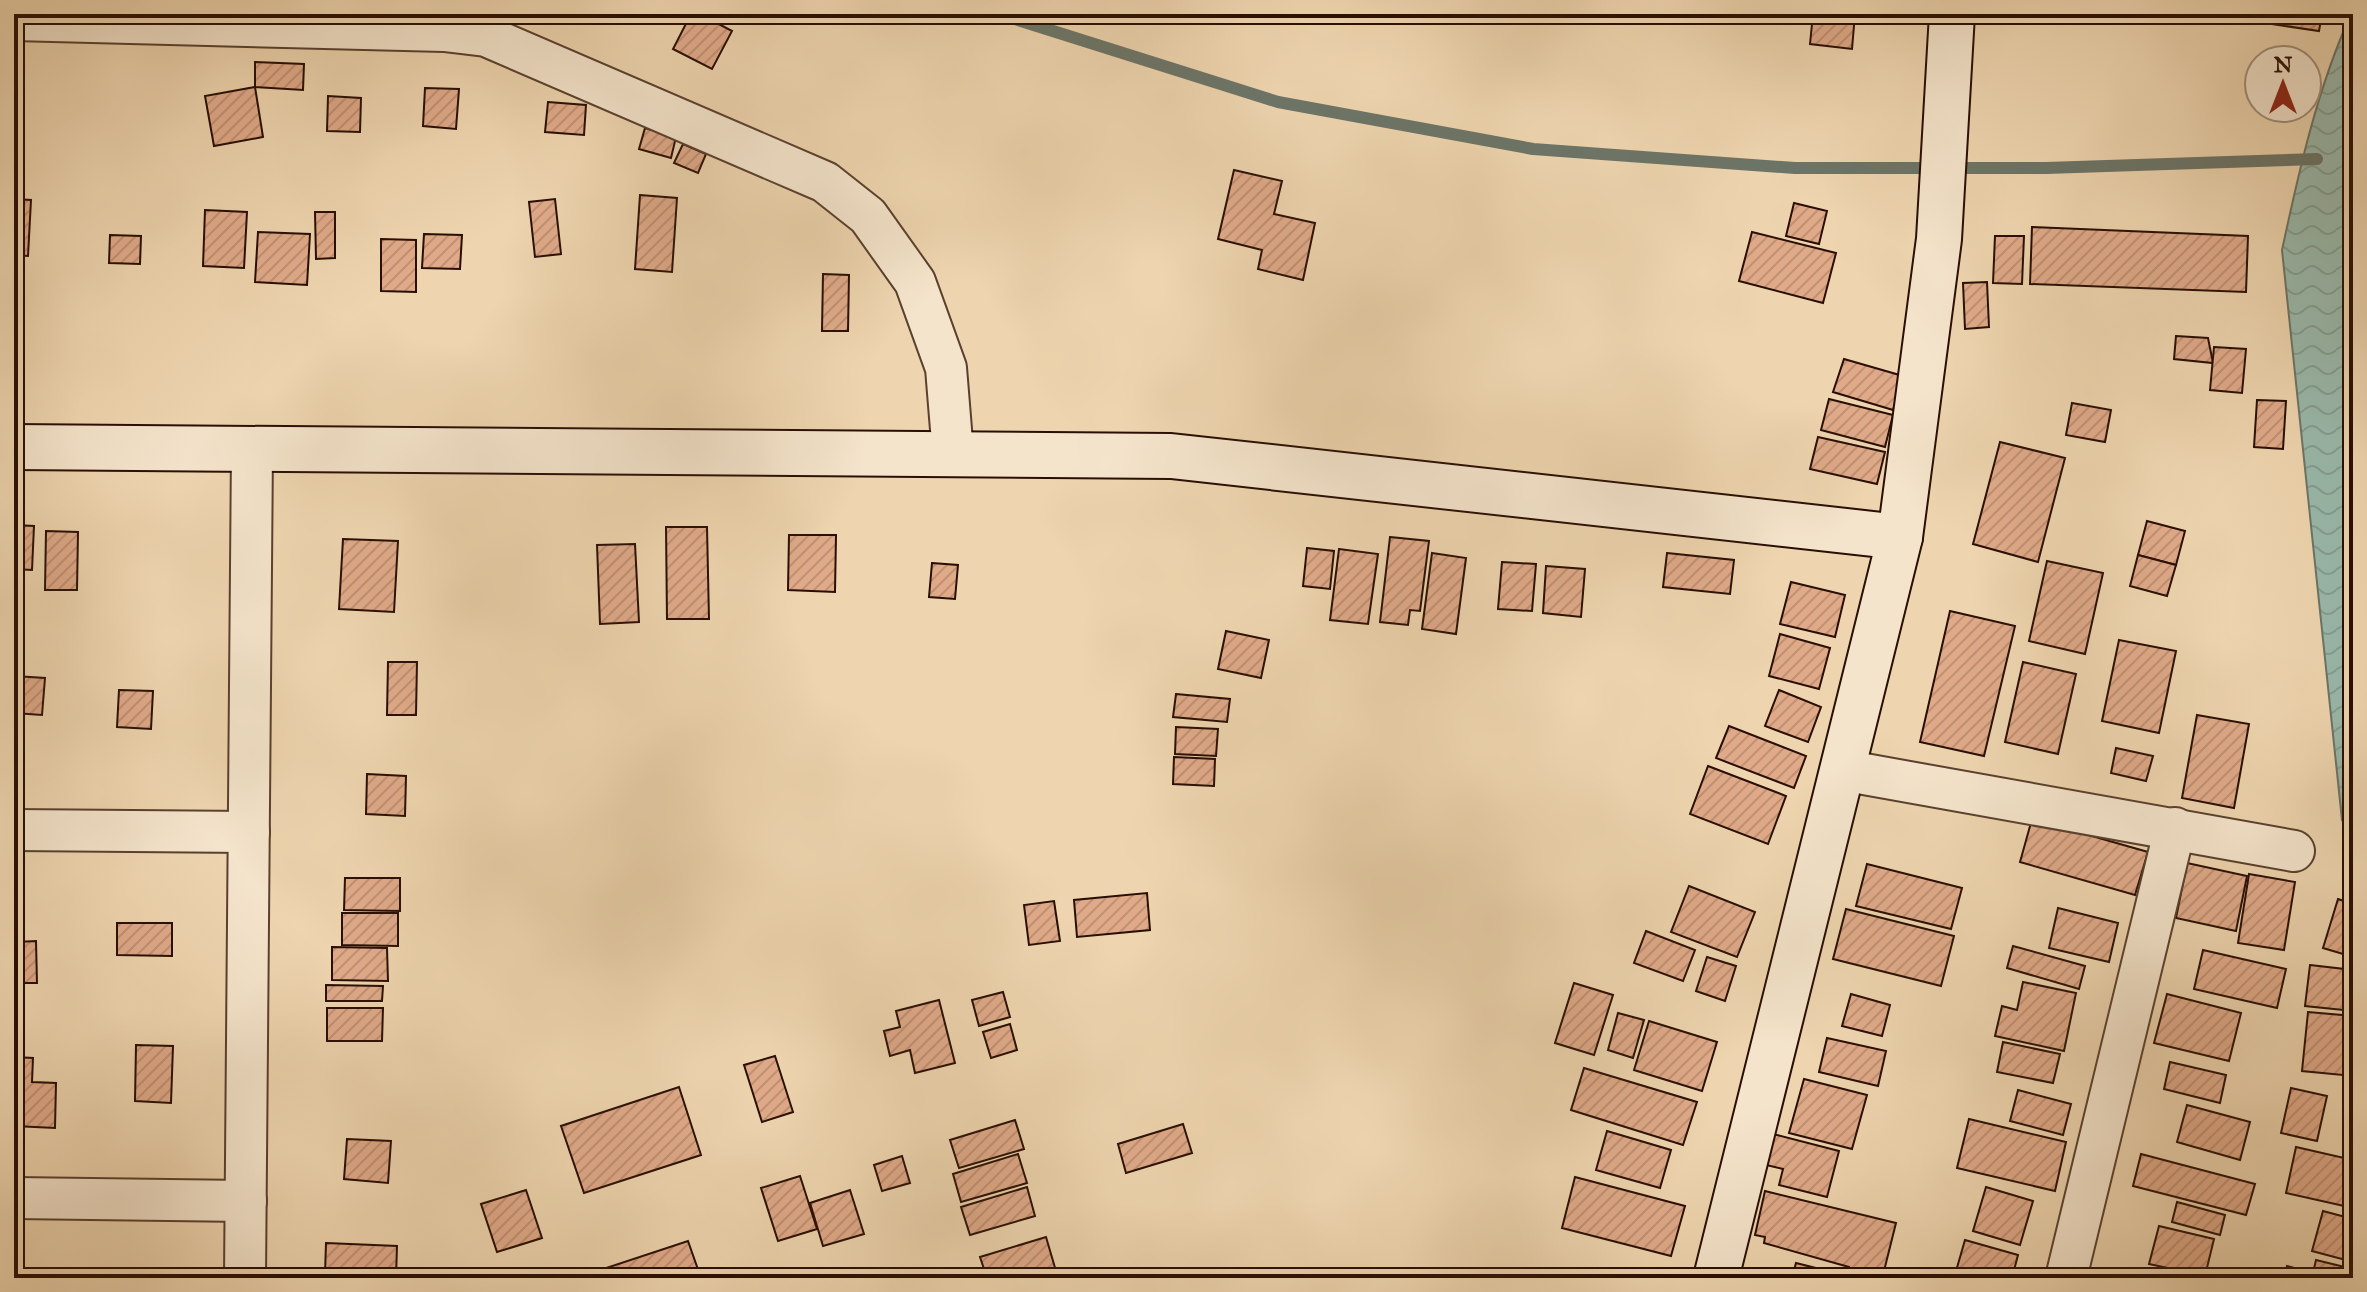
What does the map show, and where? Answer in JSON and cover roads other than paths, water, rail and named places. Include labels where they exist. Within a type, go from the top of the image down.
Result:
[{"type":"main road","points":[[1716,1278],[1900,537],[1939,239],[1952,14]]},
{"type":"main road","points":[[14,447],[1171,456],[1900,537]]},
{"type":"street","points":[[14,20],[429,31],[486,36],[825,182],[868,216],[915,282],[946,368],[953,454]]},
{"type":"street","points":[[245,1278],[252,449]]},
{"type":"street","points":[[1842,770],[2294,851]]},
{"type":"street","points":[[2066,1278],[2175,828]]},
{"type":"street","points":[[14,830],[249,832]]},
{"type":"street","points":[[14,1198],[246,1201]]},
{"type":"water","points":[[2353,14],[2353,834],[2342,820],[2282,250],[2312,124],[2323,124],[2323,88],[2339,42]]},
{"type":"waterway","points":[[999,14],[1278,102],[1533,149],[1795,168],[2046,168],[2317,159]]}]
